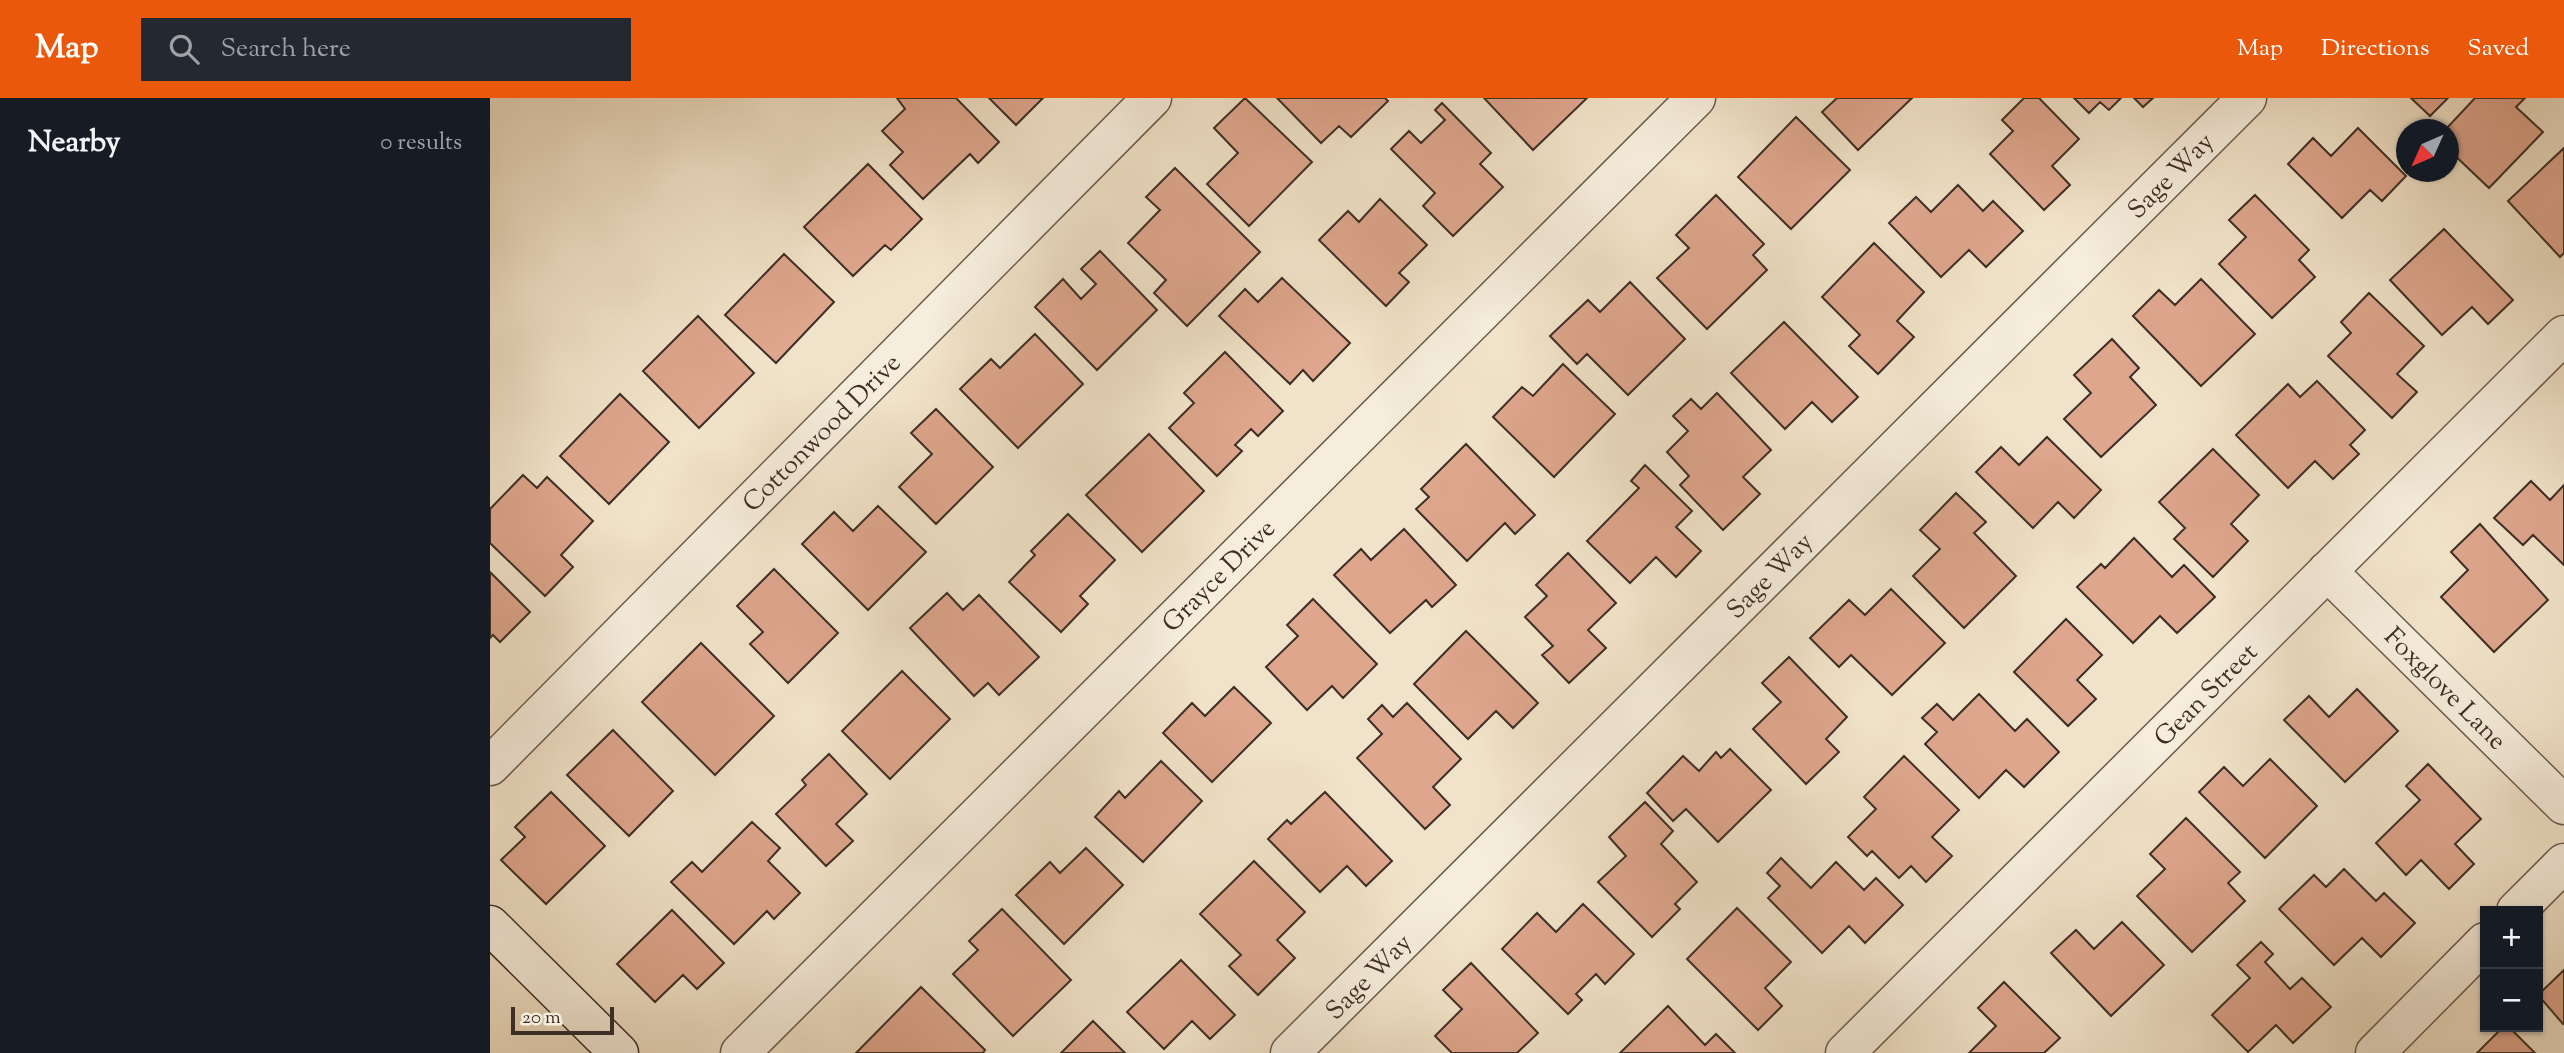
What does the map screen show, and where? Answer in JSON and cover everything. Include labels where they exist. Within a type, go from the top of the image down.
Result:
[{"type":"street","name":"Cottonwood Drive","points":[[490,766],[1152,98]]},
{"type":"street","name":"Grayce Drive","points":[[740,1053],[1696,98]]},
{"type":"street","name":"Sage Way","points":[[1290,1053],[2247,98]]},
{"type":"street","name":"Gean Street","points":[[1845,1053],[2564,335]]},
{"type":"street","name":"Foxglove Lane","points":[[2328,571],[2564,804]]},
{"type":"street","points":[[2521,906],[2564,863]]},
{"type":"street","points":[[490,925],[619,1053]]},
{"type":"street","points":[[2375,1053],[2480,947]]},
{"type":"building","points":[[897,98],[956,98],[999,142],[978,163],[970,154],[923,199],[890,165],[903,152],[882,131],[905,109]]},
{"type":"building","points":[[989,98],[1043,98],[1016,125]]},
{"type":"building","points":[[1245,98],[1312,162],[1249,226],[1207,184],[1238,153],[1214,128]]},
{"type":"building","points":[[1277,98],[1385,98],[1388,101],[1351,137],[1339,126],[1321,143]]},
{"type":"building","points":[[1484,98],[1587,98],[1533,150]]},
{"type":"building","points":[[1837,98],[1912,98],[1858,150],[1822,112]]},
{"type":"building","points":[[2024,98],[2039,98],[2079,139],[2052,166],[2070,185],[2044,210],[1990,154],[2013,131],[2002,120]]},
{"type":"building","points":[[2074,98],[2121,98],[2109,110],[2100,102],[2089,113]]},
{"type":"building","points":[[2134,98],[2153,98],[2143,107]]},
{"type":"building","points":[[2411,98],[2448,98],[2430,116]]},
{"type":"building","points":[[2475,98],[2525,98],[2516,107],[2543,132],[2489,188],[2459,159],[2459,119],[2455,119]]},
{"type":"building","points":[[1442,103],[1491,153],[1480,164],[1503,187],[1453,236],[1423,206],[1435,193],[1391,149],[1409,131],[1421,143],[1445,120],[1435,110]]},
{"type":"building","points":[[1796,117],[1850,170],[1791,229],[1738,177]]},
{"type":"building","points":[[2358,128],[2396,166],[2396,182],[2400,182],[2382,201],[2370,190],[2342,218],[2288,164],[2313,138],[2331,156]]},
{"type":"building","points":[[2564,148],[2564,253],[2560,257],[2508,201]]},
{"type":"building","points":[[868,164],[922,219],[891,250],[885,245],[853,276],[804,227]]},
{"type":"building","points":[[1175,168],[1260,252],[1187,326],[1154,293],[1166,280],[1128,243],[1160,210],[1146,197]]},
{"type":"building","points":[[1958,185],[1983,211],[1993,201],[2023,231],[1986,267],[1969,250],[1941,277],[1889,223],[1916,197],[1931,212]]},
{"type":"building","points":[[1716,195],[1764,244],[1753,255],[1767,270],[1707,329],[1657,278],[1689,248],[1676,235]]},
{"type":"building","points":[[2255,195],[2309,250],[2299,260],[2315,277],[2272,318],[2219,264],[2246,237],[2229,220]]},
{"type":"building","points":[[1380,199],[1427,245],[1399,273],[1409,282],[1386,306],[1319,240],[1348,211],[1359,222]]},
{"type":"building","points":[[2444,229],[2513,300],[2488,324],[2472,307],[2442,335],[2390,280]]},
{"type":"building","points":[[1874,243],[1924,292],[1897,321],[1914,337],[1878,374],[1849,346],[1860,335],[1822,297]]},
{"type":"building","points":[[1100,251],[1157,310],[1097,370],[1035,307],[1063,279],[1081,299],[1096,284],[1081,269]]},
{"type":"building","points":[[784,254],[834,302],[776,363],[725,315]]},
{"type":"building","points":[[1282,278],[1350,343],[1313,381],[1303,370],[1290,384],[1219,316],[1245,289],[1258,302]]},
{"type":"building","points":[[2201,279],[2255,334],[2201,386],[2133,316],[2159,290],[2175,305]]},
{"type":"building","points":[[1630,282],[1685,339],[1628,395],[1587,354],[1577,364],[1550,336],[1588,300],[1600,312]]},
{"type":"building","points":[[2369,293],[2424,346],[2397,374],[2417,392],[2392,418],[2328,356],[2351,333],[2341,322]]},
{"type":"building","points":[[698,316],[754,373],[699,428],[643,371]]},
{"type":"building","points":[[1784,322],[1858,397],[1832,422],[1812,402],[1785,429],[1731,373]]},
{"type":"building","points":[[1035,334],[1083,384],[1018,448],[960,389],[991,359],[1000,368]]},
{"type":"building","points":[[2112,339],[2139,368],[2130,377],[2156,405],[2101,457],[2064,419],[2091,393],[2074,375]]},
{"type":"building","points":[[1225,352],[1283,411],[1258,436],[1251,429],[1235,445],[1242,451],[1217,476],[1169,428],[1194,403],[1184,393]]},
{"type":"building","points":[[1563,364],[1615,414],[1554,477],[1493,417],[1522,387],[1533,396]]},
{"type":"building","points":[[2317,381],[2365,430],[2350,445],[2359,454],[2333,479],[2315,461],[2288,488],[2236,435],[2288,384],[2300,397]]},
{"type":"building","points":[[1717,393],[1771,450],[1743,477],[1760,494],[1723,530],[1680,485],[1689,476],[1667,452],[1688,431],[1673,416],[1691,399],[1701,409]]},
{"type":"building","points":[[620,394],[669,442],[609,504],[560,456]]},
{"type":"building","points":[[936,409],[993,467],[936,524],[899,487],[932,454],[911,433]]},
{"type":"building","points":[[1149,434],[1204,491],[1142,552],[1086,495]]},
{"type":"building","points":[[2047,437],[2101,490],[2074,518],[2058,502],[2033,528],[1976,472],[2001,447],[2019,465]]},
{"type":"building","points":[[1466,444],[1535,515],[1515,534],[1505,523],[1467,561],[1416,509],[1429,497],[1421,489]]},
{"type":"building","points":[[2213,449],[2259,495],[2231,524],[2248,541],[2213,577],[2174,539],[2185,528],[2159,502]]},
{"type":"building","points":[[1645,465],[1692,511],[1676,527],[1701,551],[1676,577],[1656,557],[1630,583],[1587,541],[1639,488],[1631,481]]},
{"type":"building","points":[[523,475],[537,488],[547,477],[593,521],[561,555],[573,567],[545,596],[490,543],[490,509]]},
{"type":"building","points":[[2531,481],[2550,500],[2564,485],[2564,565],[2533,535],[2523,545],[2494,518]]},
{"type":"building","points":[[1956,493],[1986,522],[1974,533],[2016,576],[1964,628],[1913,576],[1940,549],[1920,530]]},
{"type":"building","points":[[878,506],[926,552],[868,610],[802,544],[834,512],[853,531]]},
{"type":"building","points":[[1068,514],[1115,560],[1080,596],[1088,604],[1061,632],[1009,582],[1035,555],[1031,551]]},
{"type":"building","points":[[2480,524],[2548,600],[2494,652],[2441,597],[2468,570],[2451,552]]},
{"type":"building","points":[[1404,529],[1456,585],[1432,607],[1426,600],[1390,633],[1334,575],[1361,549],[1371,560]]},
{"type":"building","points":[[2134,538],[2172,577],[2184,565],[2215,597],[2177,633],[2160,616],[2133,643],[2077,587],[2101,564],[2105,568]]},
{"type":"building","points":[[1568,553],[1616,603],[1588,630],[1606,648],[1569,683],[1542,655],[1553,646],[1525,617],[1547,596],[1536,585]]},
{"type":"building","points":[[774,569],[838,633],[788,683],[750,644],[763,632],[737,606]]},
{"type":"building","points":[[490,572],[530,612],[500,642],[493,635],[490,638]]},
{"type":"building","points":[[1891,589],[1945,643],[1892,695],[1851,655],[1839,667],[1810,638],[1849,600],[1865,615]]},
{"type":"building","points":[[947,593],[963,610],[979,595],[1039,657],[999,695],[988,683],[974,696],[910,628]]},
{"type":"building","points":[[1313,599],[1377,664],[1343,698],[1332,686],[1307,710],[1266,667],[1298,636],[1287,625]]},
{"type":"building","points":[[2066,619],[2102,655],[2077,680],[2096,699],[2068,726],[2014,672]]},
{"type":"building","points":[[1466,631],[1538,703],[1513,728],[1496,711],[1468,739],[1414,684]]},
{"type":"building","points":[[701,643],[774,716],[715,775],[642,702]]},
{"type":"building","points":[[1789,657],[1847,717],[1826,739],[1839,752],[1806,784],[1753,729],[1781,702],[1762,683]]},
{"type":"building","points":[[902,671],[950,719],[890,779],[842,731]]},
{"type":"building","points":[[1234,687],[1271,723],[1212,782],[1163,733],[1192,703],[1205,716]]},
{"type":"building","points":[[2357,689],[2398,731],[2345,782],[2284,720],[2309,696],[2329,717]]},
{"type":"building","points":[[1979,694],[2015,731],[2027,719],[2059,752],[2024,787],[2006,770],[1979,798],[1925,744],[1937,732],[1922,718],[1937,704],[1953,720]]},
{"type":"building","points":[[1407,703],[1461,759],[1433,787],[1450,805],[1425,829],[1357,758],[1382,734],[1368,719],[1382,705],[1393,717]]},
{"type":"building","points":[[613,730],[673,791],[629,836],[567,775]]},
{"type":"building","points":[[1730,749],[1771,790],[1718,842],[1686,809],[1673,821],[1647,793],[1683,756],[1699,771],[1716,752],[1721,758]]},
{"type":"building","points":[[829,754],[867,794],[836,824],[853,841],[826,866],[776,814],[806,785],[802,780]]},
{"type":"building","points":[[1904,756],[1959,810],[1932,837],[1952,856],[1926,882],[1911,866],[1899,878],[1872,851],[1867,856],[1848,837],[1876,809],[1864,797]]},
{"type":"building","points":[[2270,759],[2317,806],[2265,858],[2199,792],[2224,767],[2243,786]]},
{"type":"building","points":[[1161,761],[1202,801],[1143,862],[1095,817],[1119,791],[1125,798]]},
{"type":"building","points":[[2428,764],[2481,819],[2455,844],[2474,864],[2449,889],[2421,860],[2406,875],[2376,843],[2420,800],[2406,786]]},
{"type":"building","points":[[551,792],[605,846],[546,904],[501,860],[525,837],[515,827]]},
{"type":"building","points":[[1325,792],[1392,861],[1366,886],[1347,866],[1320,892],[1268,839],[1287,820],[1291,824]]},
{"type":"building","points":[[1645,802],[1673,831],[1661,844],[1697,882],[1675,904],[1680,909],[1652,937],[1598,882],[1626,856],[1609,837]]},
{"type":"building","points":[[2186,818],[2240,872],[2228,883],[2245,901],[2192,952],[2137,896],[2165,869],[2150,854]]},
{"type":"building","points":[[752,822],[780,848],[768,861],[800,893],[774,919],[767,911],[734,944],[671,882],[692,862],[702,872]]},
{"type":"building","points":[[1086,848],[1123,885],[1064,944],[1016,895],[1050,862],[1060,873]]},
{"type":"building","points":[[1781,858],[1811,888],[1836,862],[1864,890],[1876,878],[1903,905],[1865,943],[1849,926],[1822,953],[1768,898],[1780,886],[1767,873]]},
{"type":"building","points":[[1254,861],[1305,912],[1277,940],[1295,958],[1258,995],[1229,966],[1241,955],[1200,914]]},
{"type":"building","points":[[2344,869],[2376,901],[2384,893],[2415,923],[2381,957],[2362,938],[2334,965],[2279,909],[2314,875],[2326,887]]},
{"type":"building","points":[[1583,904],[1634,954],[1605,984],[1596,974],[1576,994],[1582,1000],[1568,1014],[1502,949],[1537,913],[1556,932]]},
{"type":"building","points":[[1737,908],[1791,962],[1765,988],[1782,1006],[1758,1030],[1687,959]]},
{"type":"building","points":[[1002,909],[1071,980],[1013,1036],[953,974],[978,950],[969,941]]},
{"type":"building","points":[[672,910],[724,963],[697,989],[683,975],[655,1002],[617,964]]},
{"type":"building","points":[[2122,922],[2164,965],[2111,1016],[2051,953],[2076,930],[2094,949]]},
{"type":"building","points":[[2261,942],[2273,954],[2265,962],[2290,989],[2302,978],[2331,1007],[2293,1043],[2276,1025],[2248,1052],[2212,1015],[2250,978],[2237,965]]},
{"type":"building","points":[[1181,960],[1235,1015],[1210,1039],[1192,1021],[1164,1049],[1127,1012]]},
{"type":"building","points":[[1471,963],[1538,1033],[1517,1053],[1452,1053],[1435,1036],[1462,1009],[1443,990]]},
{"type":"building","points":[[2564,970],[2563,1024],[2543,1001],[2543,990]]},
{"type":"building","points":[[2004,982],[2060,1038],[2044,1053],[1969,1053],[1996,1026],[1978,1008]]},
{"type":"building","points":[[921,987],[985,1050],[983,1053],[856,1053]]},
{"type":"building","points":[[1668,1006],[1705,1045],[1716,1034],[1735,1053],[1620,1053]]},
{"type":"building","points":[[1093,1021],[1125,1053],[1061,1053]]},
{"type":"building","points":[[2498,1032],[2514,1032],[2535,1053],[2477,1053]]}]
